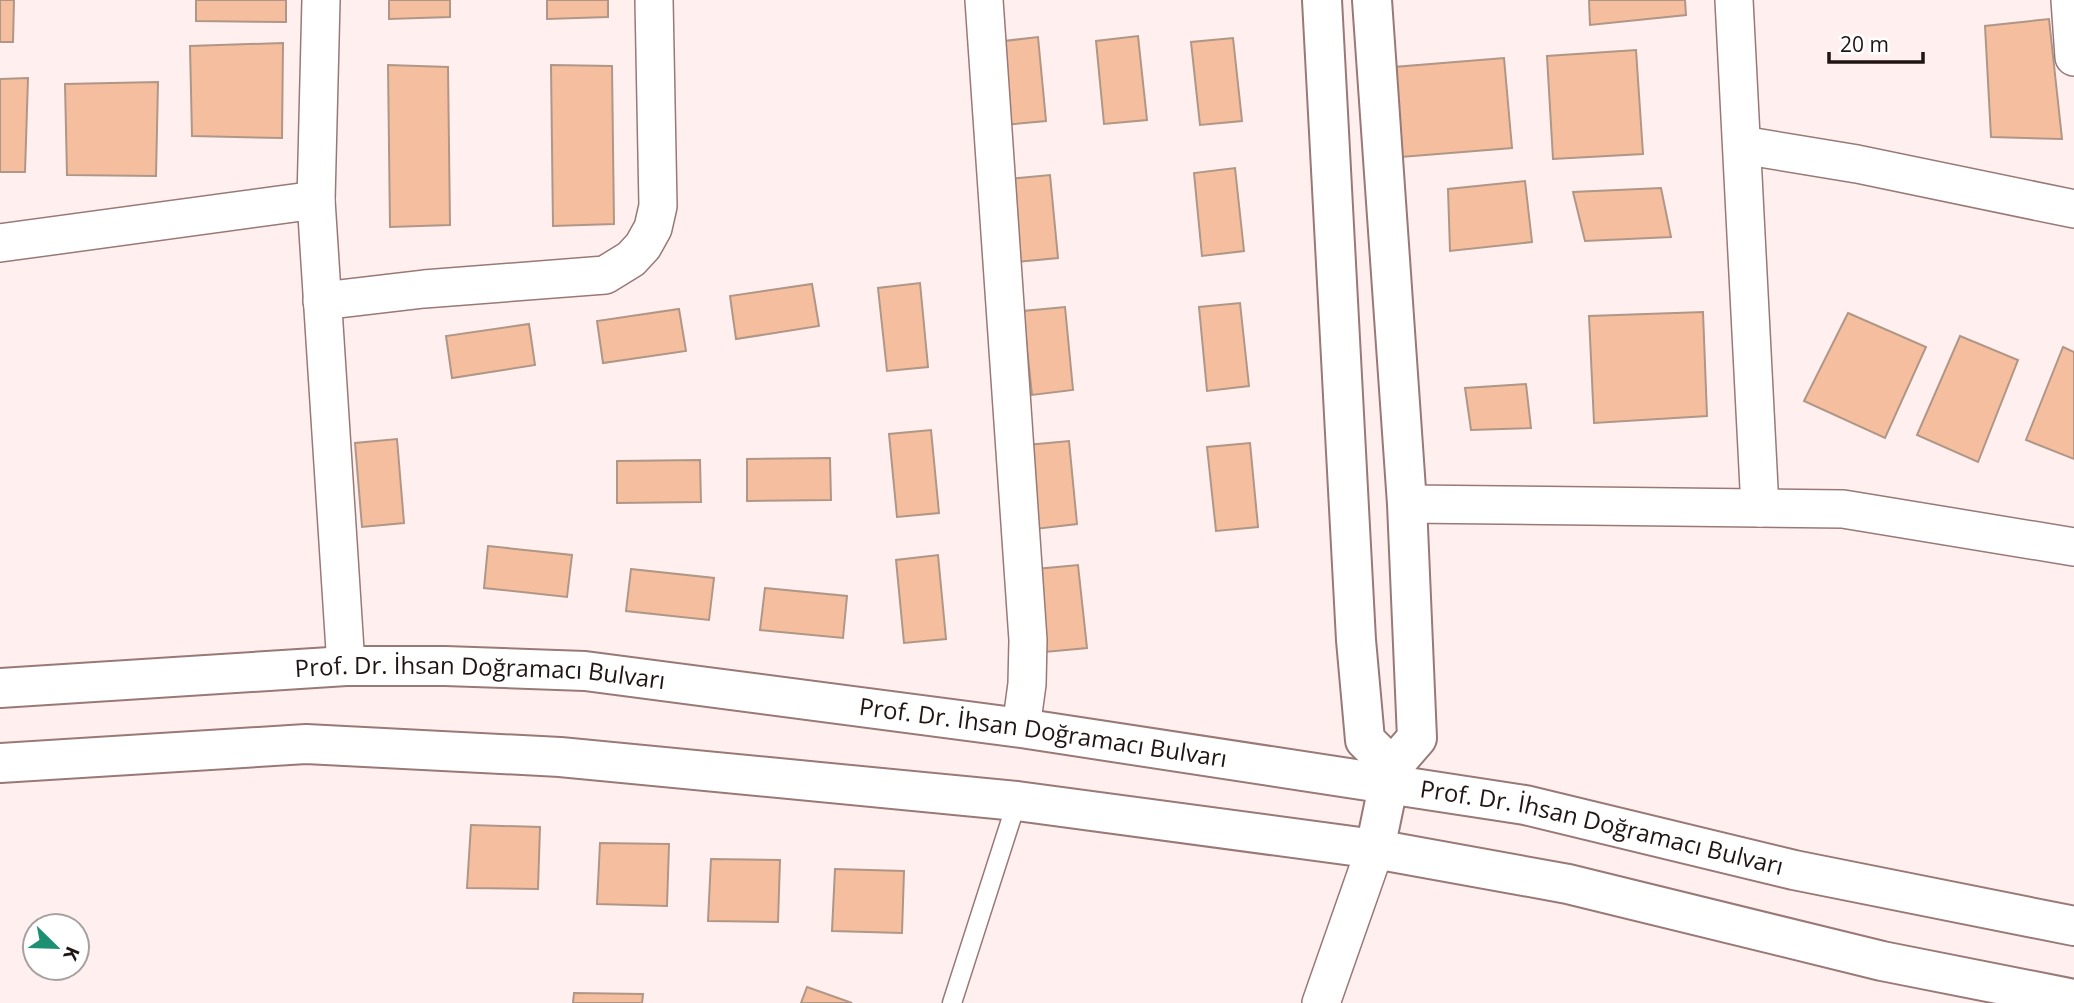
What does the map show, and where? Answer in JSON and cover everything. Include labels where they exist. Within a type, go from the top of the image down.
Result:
[{"type":"main road","points":[[1322,0],[1356,640],[1365,740],[1391,775]]},
{"type":"main road","points":[[1372,0],[1407,504],[1417,738],[1391,775],[1375,849]]},
{"type":"main road","name":"Prof. Dr. İhsan Doğramacı Bulvarı","points":[[0,688],[346,666],[585,671],[1391,775],[1794,870],[2074,926]]},
{"type":"main road","points":[[0,763],[306,744],[560,757],[1017,801],[1375,849],[1568,884],[1882,961],[2074,999]]},
{"type":"street","points":[[321,0],[316,200],[346,666]]},
{"type":"street","points":[[321,301],[424,289],[605,275],[631,259],[653,228],[658,206],[654,0]]},
{"type":"street","points":[[984,0],[1028,640],[1021,728]]},
{"type":"street","points":[[1734,0],[1760,508]]},
{"type":"street","points":[[2070,0],[2074,57]]},
{"type":"street","points":[[1742,145],[1857,164],[2074,209]]},
{"type":"street","points":[[0,243],[316,200]]},
{"type":"street","points":[[1407,504],[1843,509],[2074,547]]},
{"type":"street","points":[[1321,1003],[1375,849]]},
{"type":"lane","points":[[952,1003],[1017,801]]},
{"type":"building","points":[[0,0],[14,0],[13,42],[0,42]]},
{"type":"building","points":[[196,0],[286,0],[286,22],[196,21]]},
{"type":"building","points":[[389,0],[450,0],[450,17],[389,19]]},
{"type":"building","points":[[547,0],[608,0],[608,17],[547,19]]},
{"type":"building","points":[[1589,0],[1685,0],[1686,15],[1590,25]]},
{"type":"building","points":[[2049,19],[2062,139],[1991,137],[1985,26]]},
{"type":"building","points":[[1138,36],[1147,120],[1104,124],[1096,41]]},
{"type":"building","points":[[1038,37],[1046,121],[1004,125],[996,42]]},
{"type":"building","points":[[1233,38],[1242,121],[1200,125],[1191,42]]},
{"type":"building","points":[[283,43],[282,138],[192,136],[190,46]]},
{"type":"building","points":[[1636,50],[1643,154],[1553,159],[1547,56]]},
{"type":"building","points":[[1504,58],[1512,148],[1401,157],[1394,67]]},
{"type":"building","points":[[388,65],[448,67],[450,225],[390,227]]},
{"type":"building","points":[[551,65],[612,66],[614,224],[553,226]]},
{"type":"building","points":[[28,78],[25,172],[0,172],[0,79]]},
{"type":"building","points":[[158,82],[156,176],[67,175],[65,84]]},
{"type":"building","points":[[1235,168],[1244,251],[1202,256],[1194,173]]},
{"type":"building","points":[[1050,175],[1058,258],[1016,262],[1008,179]]},
{"type":"building","points":[[1525,181],[1532,242],[1450,251],[1448,189]]},
{"type":"building","points":[[1661,188],[1671,237],[1585,241],[1573,192]]},
{"type":"building","points":[[920,283],[928,367],[887,371],[878,288]]},
{"type":"building","points":[[812,284],[819,326],[736,339],[730,296]]},
{"type":"building","points":[[1240,303],[1249,386],[1207,391],[1199,307]]},
{"type":"building","points":[[1065,307],[1073,390],[1032,395],[1023,311]]},
{"type":"building","points":[[679,309],[686,351],[603,363],[597,321]]},
{"type":"building","points":[[1703,312],[1707,416],[1594,423],[1589,316]]},
{"type":"building","points":[[1848,313],[1926,347],[1885,438],[1804,401]]},
{"type":"building","points":[[529,324],[535,365],[452,378],[446,336]]},
{"type":"building","points":[[1960,336],[2018,360],[1978,462],[1917,435]]},
{"type":"building","points":[[2063,347],[2074,352],[2074,459],[2026,440]]},
{"type":"building","points":[[1526,384],[1531,428],[1471,430],[1465,388]]},
{"type":"building","points":[[931,430],[939,513],[897,517],[889,434]]},
{"type":"building","points":[[397,439],[404,523],[362,527],[355,443]]},
{"type":"building","points":[[1069,441],[1077,524],[1035,529],[1027,445]]},
{"type":"building","points":[[1250,443],[1258,527],[1216,531],[1207,447]]},
{"type":"building","points":[[830,458],[831,500],[747,501],[747,459]]},
{"type":"building","points":[[700,460],[701,502],[617,503],[617,461]]},
{"type":"building","points":[[488,546],[572,555],[567,597],[484,588]]},
{"type":"building","points":[[938,555],[946,639],[904,643],[896,560]]},
{"type":"building","points":[[1078,565],[1087,648],[1045,652],[1036,569]]},
{"type":"building","points":[[631,569],[714,578],[709,620],[626,611]]},
{"type":"building","points":[[765,588],[847,596],[843,638],[760,630]]},
{"type":"building","points":[[471,825],[540,827],[538,889],[467,888]]},
{"type":"building","points":[[600,843],[669,844],[667,906],[597,904]]},
{"type":"building","points":[[711,859],[780,860],[778,922],[708,921]]},
{"type":"building","points":[[835,869],[904,871],[902,933],[832,931]]},
{"type":"building","points":[[807,987],[852,1003],[801,1003]]},
{"type":"building","points":[[574,993],[643,994],[642,1003],[573,1003]]}]
